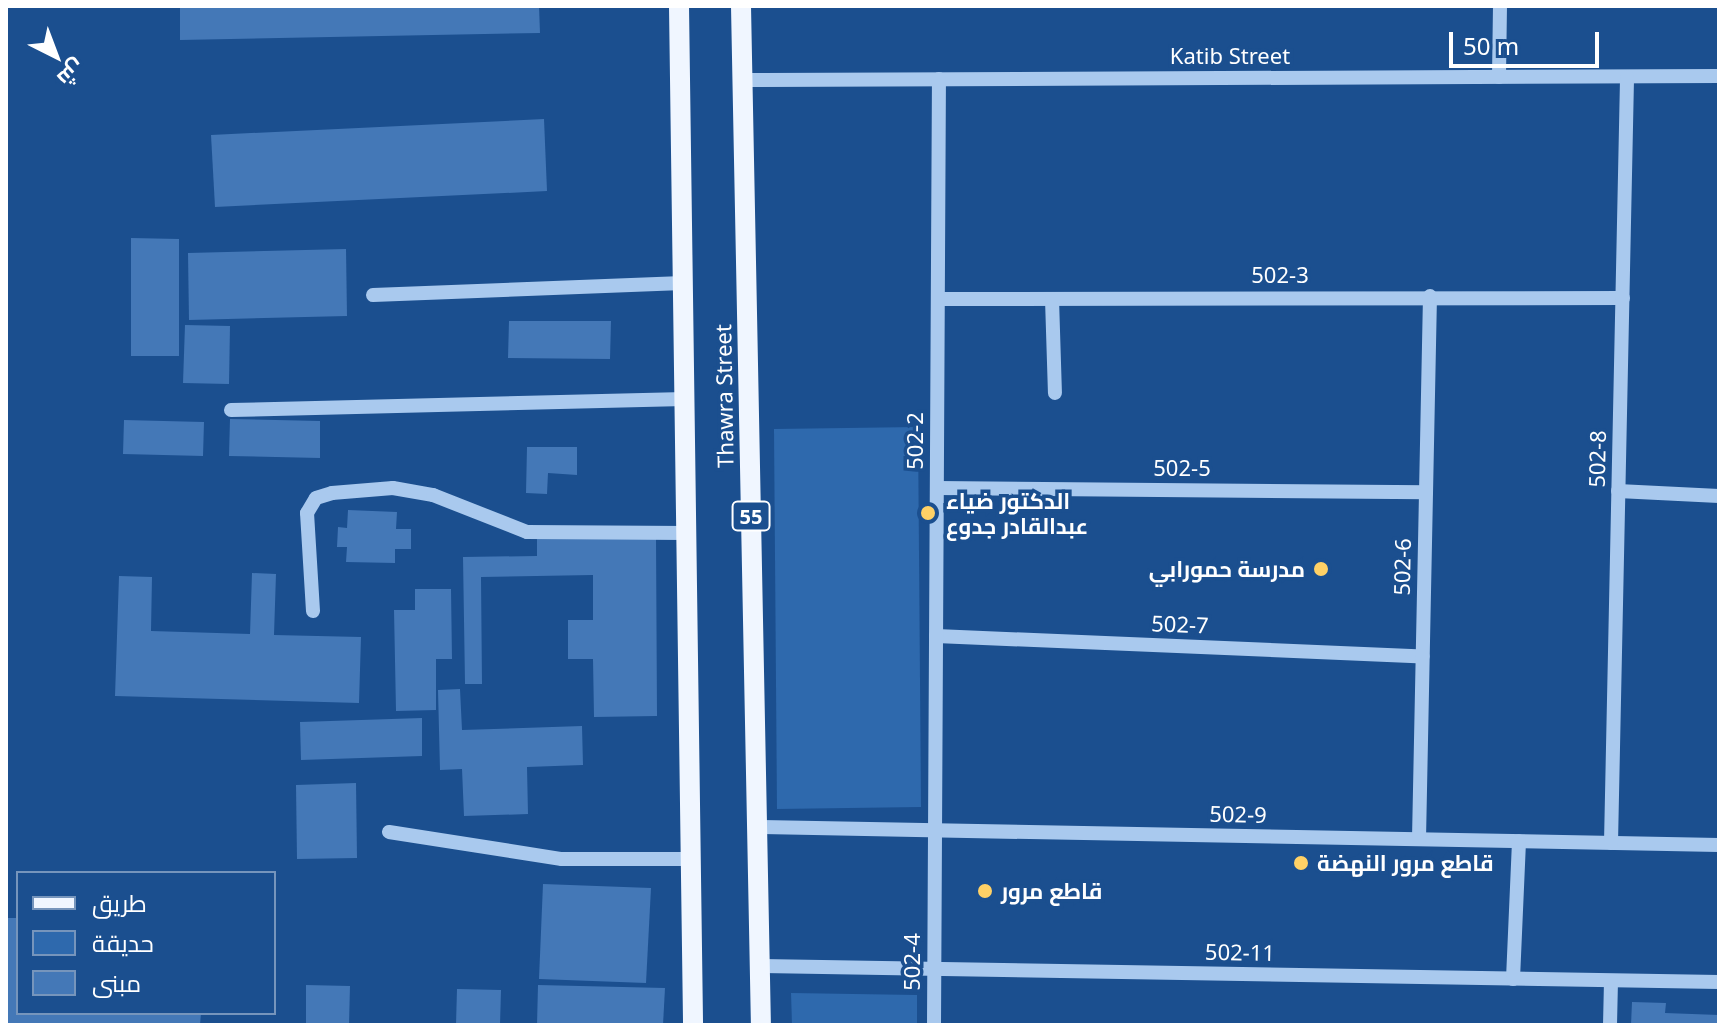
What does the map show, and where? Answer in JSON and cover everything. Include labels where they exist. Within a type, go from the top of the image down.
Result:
[{"type":"main road","name":"Thawra Street","points":[[679,6],[693,1025]]},
{"type":"main road","name":"Thawra Street","points":[[741,6],[761,1025]]},
{"type":"street","points":[[1499,77],[1500,6]]},
{"type":"street","name":"Katib Street","points":[[742,80],[1719,76]]},
{"type":"street","name":"502-8","points":[[1611,843],[1627,77]]},
{"type":"street","name":"502-2","points":[[935,900],[939,79]]},
{"type":"street","points":[[373,295],[683,283]]},
{"type":"street","name":"502-6","points":[[1419,839],[1430,296]]},
{"type":"street","name":"502-3","points":[[938,299],[1623,298]]},
{"type":"street","points":[[1052,299],[1055,393]]},
{"type":"street","points":[[231,410],[685,399]]},
{"type":"street","points":[[313,611],[307,513],[316,498],[332,493],[393,488],[433,495],[527,532],[687,533]]},
{"type":"street","name":"502-5","points":[[937,488],[1426,492]]},
{"type":"street","points":[[1618,491],[1719,496]]},
{"type":"street","name":"502-7","points":[[936,636],[1423,656]]},
{"type":"street","name":"502-9","points":[[757,827],[1719,845]]},
{"type":"street","points":[[389,832],[562,859],[689,859]]},
{"type":"street","points":[[1513,979],[1519,841]]},
{"type":"street","name":"502-4","points":[[934,1025],[935,900]]},
{"type":"street","name":"502-11","points":[[760,966],[1719,982]]},
{"type":"street","points":[[1610,1025],[1611,981]]},
{"type":"green space","points":[[918,427],[921,807],[777,809],[774,429]]},
{"type":"green space","points":[[791,993],[917,995],[917,1025],[792,1025]]},
{"type":"building","points":[[180,6],[539,6],[540,33],[180,40]]},
{"type":"building","points":[[544,119],[547,191],[215,207],[211,135]]},
{"type":"building","points":[[131,238],[179,239],[179,356],[131,356]]},
{"type":"building","points":[[346,249],[347,316],[189,320],[188,253]]},
{"type":"building","points":[[509,321],[611,321],[610,359],[508,358]]},
{"type":"building","points":[[185,325],[230,326],[229,384],[183,383]]},
{"type":"building","points":[[230,419],[320,421],[320,458],[229,456]]},
{"type":"building","points":[[124,420],[204,422],[203,456],[123,454]]},
{"type":"building","points":[[527,447],[577,447],[577,475],[548,473],[547,494],[526,493]]},
{"type":"building","points":[[348,510],[397,512],[396,529],[411,529],[411,549],[395,549],[395,563],[346,562],[347,547],[337,547],[338,527],[347,528]]},
{"type":"building","points":[[656,536],[657,716],[594,717],[593,659],[568,659],[568,620],[593,620],[593,575],[481,577],[482,684],[465,684],[463,557],[537,556],[537,538]]},
{"type":"building","points":[[252,573],[276,574],[274,635],[361,637],[359,703],[115,696],[119,576],[152,577],[151,631],[250,634]]},
{"type":"building","points":[[415,589],[451,589],[452,659],[436,659],[436,710],[396,711],[394,610],[415,610]]},
{"type":"building","points":[[460,689],[462,730],[582,726],[583,765],[527,767],[528,814],[464,816],[462,769],[440,770],[438,690]]},
{"type":"building","points":[[422,718],[422,756],[301,760],[300,722]]},
{"type":"building","points":[[356,783],[357,858],[297,859],[296,785]]},
{"type":"building","points":[[543,884],[651,888],[646,983],[539,979]]},
{"type":"building","points":[[6,918],[16,918],[16,1015],[201,1015],[200,1025],[6,1025]]},
{"type":"building","points":[[306,985],[350,986],[349,1025],[306,1025]]},
{"type":"building","points":[[538,985],[665,988],[663,1025],[537,1025]]},
{"type":"building","points":[[457,989],[501,990],[500,1025],[456,1025]]},
{"type":"building","points":[[1632,1002],[1666,1003],[1665,1013],[1719,1015],[1719,1025],[1631,1025]]},
{"type":"place","name":"الدكتور ضياء عبدالقادر جدوع","points":[[928,513]]},
{"type":"place","name":"مدرسة حمورابي","points":[[1321,569]]},
{"type":"place","name":"قاطع مرور النهضة","points":[[1301,863]]},
{"type":"place","name":"قاطع مرور","points":[[985,891]]}]
